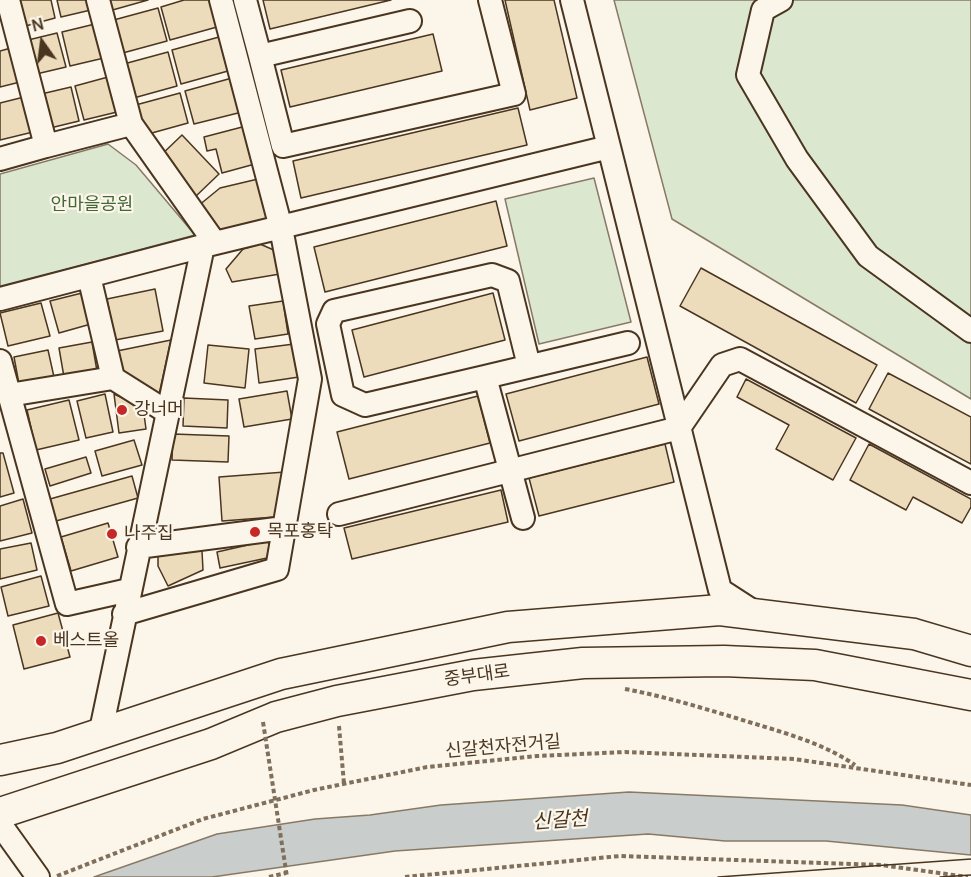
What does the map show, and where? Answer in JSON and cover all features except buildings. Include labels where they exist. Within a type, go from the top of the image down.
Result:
[{"type":"main road","points":[[0,760],[57,748],[100,735],[281,674],[508,627],[720,610],[914,634],[971,651]]},
{"type":"main road","name":"중부대로","points":[[0,813],[211,744],[263,722],[337,701],[473,675],[583,663],[724,661],[815,665],[971,695]]},
{"type":"street","points":[[8,0],[46,146]]},
{"type":"street","points":[[99,0],[131,124],[209,244],[167,412],[100,735]]},
{"type":"street","points":[[124,614],[277,569],[310,379],[281,228],[220,0]]},
{"type":"street","points":[[245,0],[283,146],[514,94],[490,0]]},
{"type":"street","points":[[572,0],[720,591],[758,614]]},
{"type":"street","points":[[781,0],[764,10],[748,75],[797,159],[868,256],[971,332]]},
{"type":"street","points":[[260,56],[410,21]]},
{"type":"street","points":[[0,159],[131,124]]},
{"type":"street","points":[[0,299],[209,244],[609,147]]},
{"type":"street","points":[[528,366],[508,281],[492,275],[334,311],[328,324],[343,395],[365,405],[628,343]]},
{"type":"street","points":[[89,276],[113,378]]},
{"type":"street","points":[[339,514],[679,428],[722,365],[740,359],[971,483]]},
{"type":"street","points":[[0,361],[67,604],[129,590]]},
{"type":"street","points":[[484,376],[523,518]]},
{"type":"street","points":[[9,395],[113,378],[167,412]]},
{"type":"street","points":[[138,547],[284,528]]},
{"type":"street","points":[[674,613],[720,591]]},
{"type":"street","points":[[0,825],[43,877]]},
{"type":"path","points":[[615,687],[659,695],[783,732],[837,752],[858,767]]},
{"type":"path","points":[[337,701],[344,784]]},
{"type":"path","points":[[263,722],[286,875],[269,877]]},
{"type":"path","name":"신갈천자전거길","points":[[43,877],[203,819],[344,784],[427,767],[537,756],[625,752],[794,759],[971,784]]},
{"type":"path","points":[[405,877],[620,856],[880,865],[968,877]]},
{"type":"green space","points":[[614,0],[971,0],[971,399],[672,219]]},
{"type":"green space","name":"안마을공원","points":[[108,144],[136,165],[195,235],[0,287],[0,174]]},
{"type":"green space","points":[[594,178],[631,322],[539,344],[505,199]]},
{"type":"water","name":"신갈천","points":[[629,792],[902,805],[971,815],[971,855],[826,841],[725,841],[648,834],[395,851],[212,877],[94,877],[217,834],[315,819],[370,815],[441,805]]},
{"type":"tram line","points":[[718,877],[971,859]]},
{"type":"tram line","points":[[940,877],[971,875]]},
{"type":"place","name":"강너머","points":[[122,410]]},
{"type":"place","name":"목포홍탁","points":[[255,532]]},
{"type":"place","name":"나주집","points":[[112,534]]},
{"type":"place","name":"베스트올","points":[[41,641]]}]
